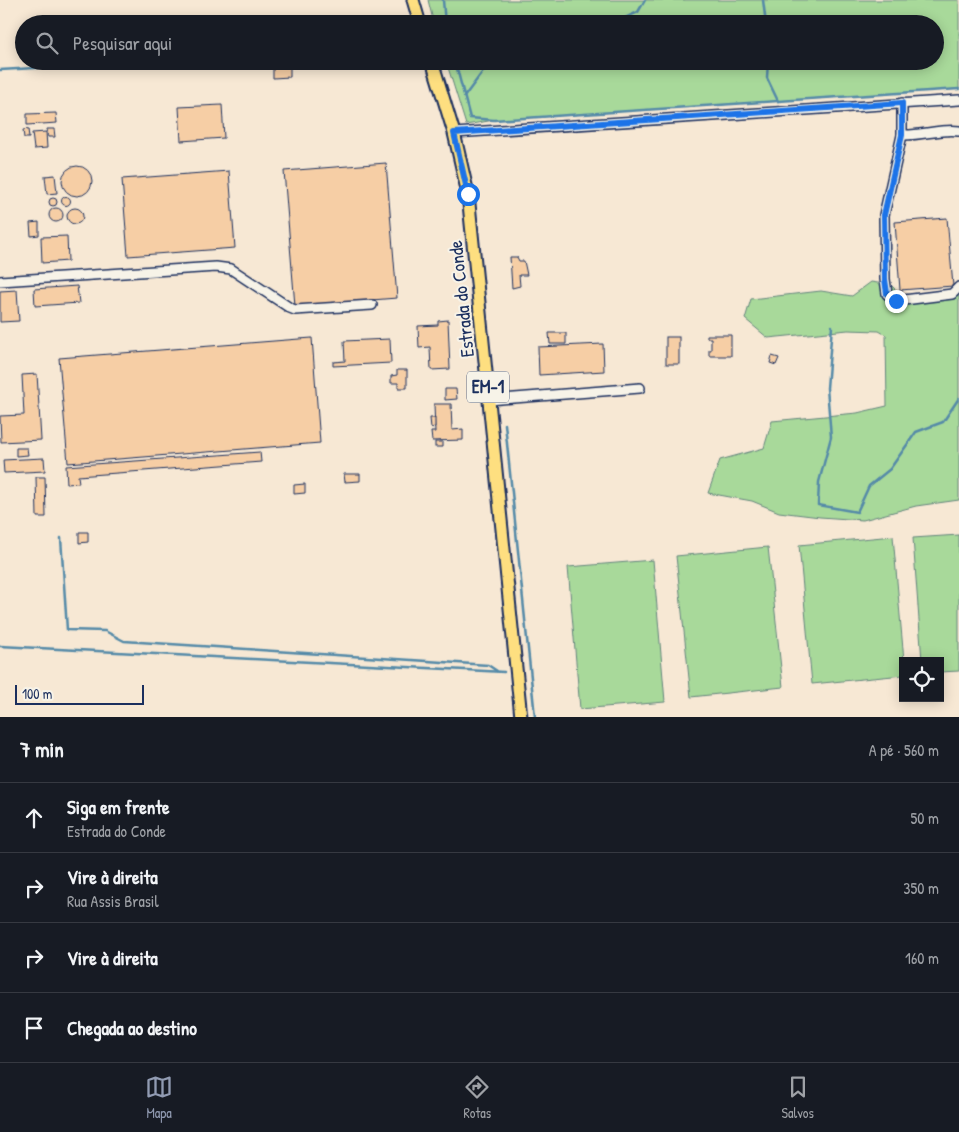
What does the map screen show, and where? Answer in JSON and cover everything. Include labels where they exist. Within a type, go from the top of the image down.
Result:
[{"type":"main road","points":[[413,1],[417,15]]},
{"type":"main road","name":"Estrada do Conde","points":[[435,70],[454,133],[468,194],[522,717]]},
{"type":"street","points":[[454,133],[959,100]]},
{"type":"street","points":[[902,103],[902,135],[884,215],[887,294],[896,301],[952,294],[959,287]]},
{"type":"street","points":[[902,135],[916,136],[932,132],[959,131]]},
{"type":"street","points":[[0,281],[216,267],[231,269],[295,310],[372,304]]},
{"type":"street","points":[[489,400],[640,388]]},
{"type":"green space","points":[[428,0],[959,0],[959,89],[494,120],[466,125],[449,70],[944,70],[944,15],[432,15]]},
{"type":"green space","points":[[871,282],[891,285],[908,302],[959,296],[959,500],[916,506],[863,520],[779,512],[752,501],[708,493],[720,460],[764,448],[772,421],[857,413],[887,406],[886,335],[879,331],[848,330],[768,338],[745,319],[751,299],[821,291],[852,296]]},
{"type":"green space","points":[[959,535],[959,671],[944,672],[944,657],[922,657],[913,538]]},
{"type":"green space","points":[[893,536],[904,657],[899,657],[899,675],[812,684],[799,545]]},
{"type":"green space","points":[[768,547],[783,687],[691,697],[676,556]]},
{"type":"green space","points":[[653,560],[665,702],[580,709],[568,567]]},
{"type":"building","points":[[273,70],[290,70],[290,77],[273,78]]},
{"type":"building","points":[[222,105],[224,138],[181,141],[179,107]]},
{"type":"building","points":[[56,113],[57,123],[27,125],[27,114]]},
{"type":"building","points":[[28,129],[29,138],[24,138],[23,130]]},
{"type":"building","points":[[47,129],[54,129],[55,137],[48,137]]},
{"type":"building","points":[[46,132],[47,148],[34,149],[32,133]]},
{"type":"building","points":[[386,163],[397,298],[295,306],[284,171]]},
{"type":"building","points":[[77,166],[83,167],[91,175],[91,187],[83,195],[77,196],[71,195],[63,187],[62,181],[63,175],[71,167]]},
{"type":"building","points":[[229,171],[235,248],[128,256],[122,179]]},
{"type":"building","points":[[55,175],[57,193],[47,194],[45,176]]},
{"type":"building","points":[[66,197],[70,201],[66,205],[62,201]]},
{"type":"building","points":[[53,198],[57,202],[53,206],[49,202]]},
{"type":"building","points":[[56,208],[61,210],[63,215],[61,220],[56,222],[51,220],[49,215],[51,210]]},
{"type":"building","points":[[72,208],[78,208],[83,213],[81,222],[72,224],[67,219],[67,213]]},
{"type":"building","points":[[947,218],[953,286],[900,290],[895,222]]},
{"type":"building","points":[[39,222],[39,235],[31,236],[30,223]]},
{"type":"building","points":[[67,236],[68,261],[42,263],[41,237]]},
{"type":"building","points":[[510,257],[517,257],[519,261],[524,261],[527,275],[519,275],[520,286],[512,288]]},
{"type":"building","points":[[77,286],[79,303],[35,306],[34,289]]},
{"type":"building","points":[[17,290],[19,321],[0,322],[0,291]]},
{"type":"building","points":[[448,320],[450,369],[431,370],[430,347],[419,348],[418,326],[438,325],[438,321]]},
{"type":"building","points":[[549,333],[566,333],[566,344],[550,344]]},
{"type":"building","points":[[707,335],[731,335],[731,356],[709,356],[711,338],[707,338]]},
{"type":"building","points":[[666,337],[679,337],[679,364],[666,364]]},
{"type":"building","points":[[312,338],[320,443],[68,463],[59,358]]},
{"type":"building","points":[[390,339],[391,363],[333,366],[333,362],[345,361],[344,341]]},
{"type":"building","points":[[603,344],[604,371],[539,375],[538,347]]},
{"type":"building","points":[[772,356],[779,358],[776,365],[770,363]]},
{"type":"building","points":[[397,370],[407,370],[407,388],[398,388],[398,383],[391,383],[391,376],[397,375]]},
{"type":"building","points":[[37,374],[41,440],[1,442],[0,416],[24,415],[22,375]]},
{"type":"building","points":[[445,389],[456,389],[457,399],[445,400]]},
{"type":"building","points":[[434,404],[451,404],[452,430],[463,429],[463,440],[432,441],[431,432],[435,432]]},
{"type":"building","points":[[430,418],[435,418],[435,427],[431,428]]},
{"type":"building","points":[[435,442],[442,442],[442,447],[435,447]]},
{"type":"building","points":[[16,448],[27,448],[28,455],[16,456]]},
{"type":"building","points":[[260,452],[261,462],[78,476],[79,483],[67,484],[66,466]]},
{"type":"building","points":[[44,458],[45,471],[4,473],[3,460]]},
{"type":"building","points":[[344,474],[360,474],[360,481],[345,482]]},
{"type":"building","points":[[36,477],[45,477],[46,517],[37,517]]},
{"type":"building","points":[[305,484],[305,493],[294,494],[294,485]]},
{"type":"building","points":[[79,532],[88,532],[88,542],[79,543]]},
{"type":"waterway","points":[[443,0],[444,15]]},
{"type":"waterway","points":[[632,15],[638,12],[645,0]]},
{"type":"waterway","points":[[763,0],[765,15]]},
{"type":"waterway","points":[[0,70],[15,69]]},
{"type":"waterway","points":[[457,70],[470,118],[494,120],[959,89]]},
{"type":"waterway","points":[[464,97],[484,70]]},
{"type":"waterway","points":[[767,70],[767,78],[778,101]]},
{"type":"waterway","points":[[832,326],[827,388],[831,437],[819,482],[818,505],[857,512],[869,486],[890,469],[916,432],[943,422],[959,398]]},
{"type":"waterway","points":[[505,424],[535,717]]},
{"type":"waterway","points":[[61,538],[67,630],[105,631],[124,641],[488,665],[497,671]]},
{"type":"waterway","points":[[0,646],[504,672]]},
{"type":"route","points":[[468,194],[454,133],[902,103],[902,135],[884,215],[887,294],[896,301]]}]
